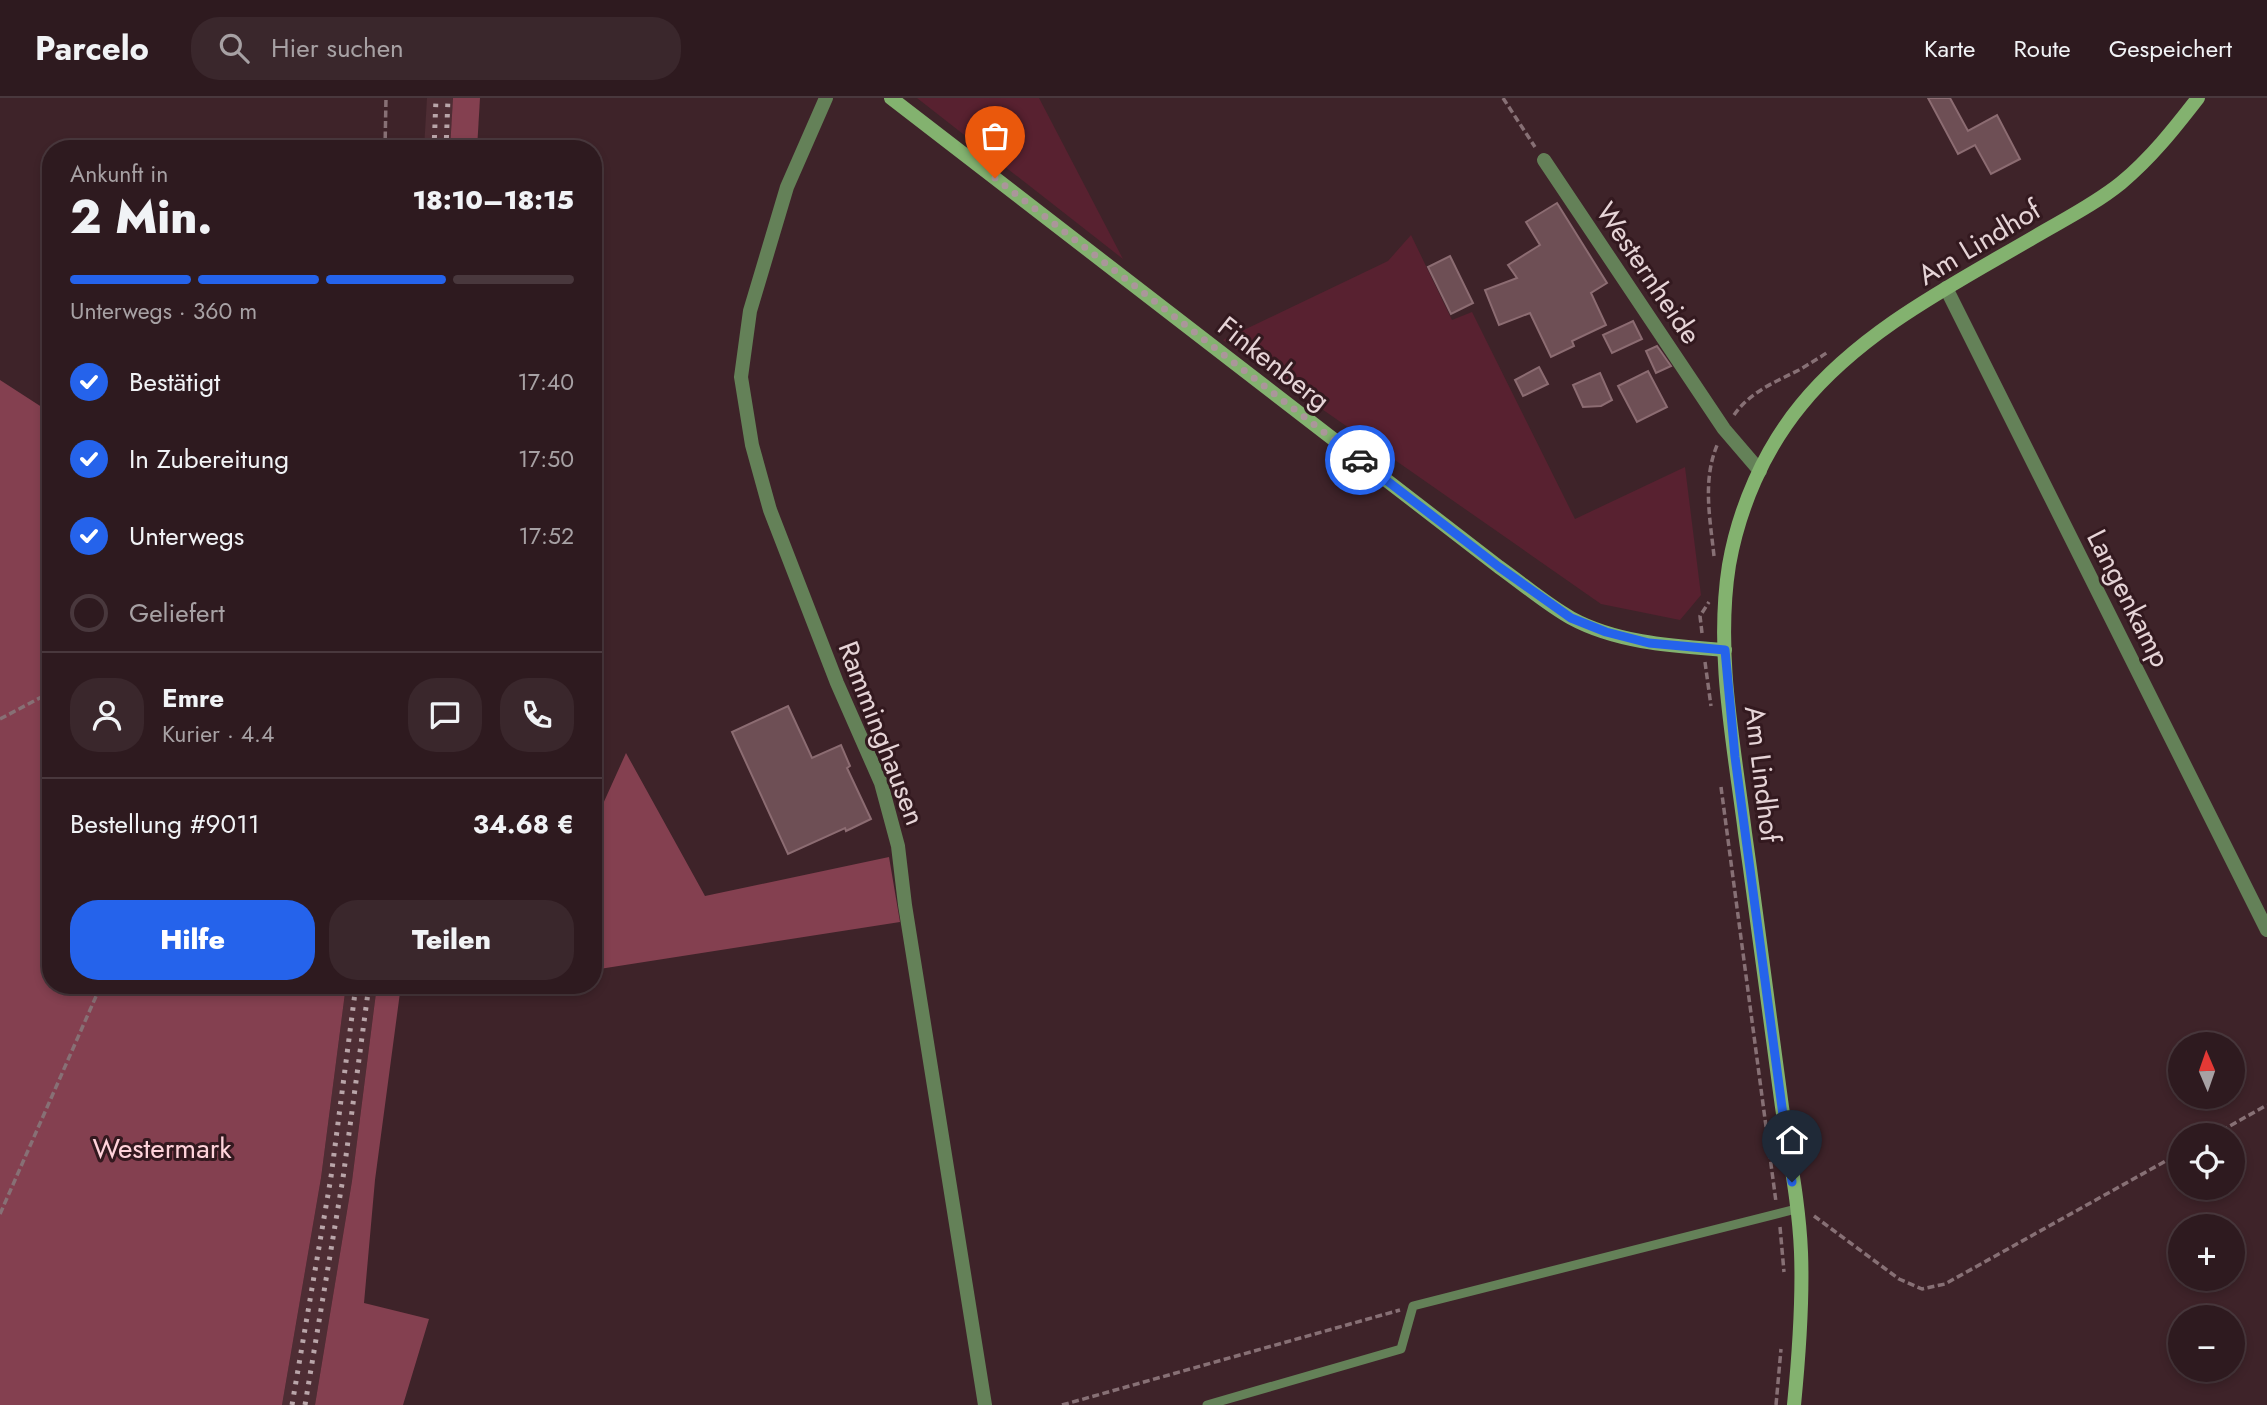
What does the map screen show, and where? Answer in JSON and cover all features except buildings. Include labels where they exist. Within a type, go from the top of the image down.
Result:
[{"type":"street","name":"Ramminghausen","points":[[826,98],[784,199],[750,311],[741,377],[752,445],[770,510],[837,683],[881,783],[898,846],[905,905],[985,1405]]},
{"type":"street","name":"Finkenberg","points":[[891,98],[1488,559],[1571,618],[1606,632],[1649,643],[1725,650]]},
{"type":"street","name":"Am Lindhof","points":[[1794,1405],[1801,1338],[1800,1246],[1735,757],[1725,650],[1725,601],[1740,519],[1760,471],[1791,418],[1822,381],[1850,354],[1946,288],[2088,206],[2120,184],[2162,145],[2198,98]]},
{"type":"street","name":"Westernheide","points":[[1544,160],[1724,429],[1760,471]]},
{"type":"street","name":"Langenkamp","points":[[1946,288],[2267,930]]},
{"type":"lane","points":[[1207,1405],[1401,1349],[1413,1306],[1796,1209]]},
{"type":"path","points":[[385,140],[386,98]]},
{"type":"path","points":[[1503,98],[1544,160]]},
{"type":"path","points":[[1704,648],[1711,706]]},
{"type":"path","points":[[0,719],[42,697]]},
{"type":"path","points":[[1721,786],[1778,1212],[1784,1280]]},
{"type":"path","points":[[0,1214],[97,994]]},
{"type":"path","points":[[2234,1123],[2267,1105]]},
{"type":"path","points":[[1796,1209],[1814,1216],[1899,1279],[1922,1289],[1945,1284],[2168,1160]]},
{"type":"path","points":[[1062,1405],[1413,1306]]},
{"type":"path","points":[[1776,1405],[1782,1338]]},
{"type":"shaded area","points":[[427,98],[453,98],[451,140],[425,140]]},
{"type":"shaded area","points":[[917,98],[1039,98],[1123,259]]},
{"type":"shaded area","points":[[1411,235],[1452,320],[1472,312],[1575,519],[1685,467],[1701,595],[1680,620],[1601,604],[1223,340],[1388,261]]},
{"type":"shaded area","points":[[345,994],[376,994],[352,1181],[315,1405],[282,1405],[321,1178]]},
{"type":"green space","points":[[453,98],[480,98],[478,140],[451,140]]},
{"type":"green space","name":"Westermark","points":[[0,380],[42,407],[42,994],[345,994],[321,1178],[282,1405],[0,1405]]},
{"type":"green space","points":[[626,753],[705,896],[889,857],[900,922],[602,969],[602,806]]},
{"type":"green space","points":[[376,994],[400,994],[375,1180],[364,1303],[429,1319],[403,1405],[315,1405],[352,1181]]},
{"type":"railway","points":[[434,140],[436,98]]},
{"type":"railway","points":[[446,140],[448,98]]},
{"type":"railway","points":[[292,1405],[331,1177],[355,994]]},
{"type":"railway","points":[[305,1405],[343,1178],[368,994]]},
{"type":"way so far","points":[[995,178],[1360,460]]},
{"type":"route","points":[[1360,460],[1499,567],[1571,618],[1606,632],[1649,643],[1725,650],[1735,757],[1792,1182]]}]
